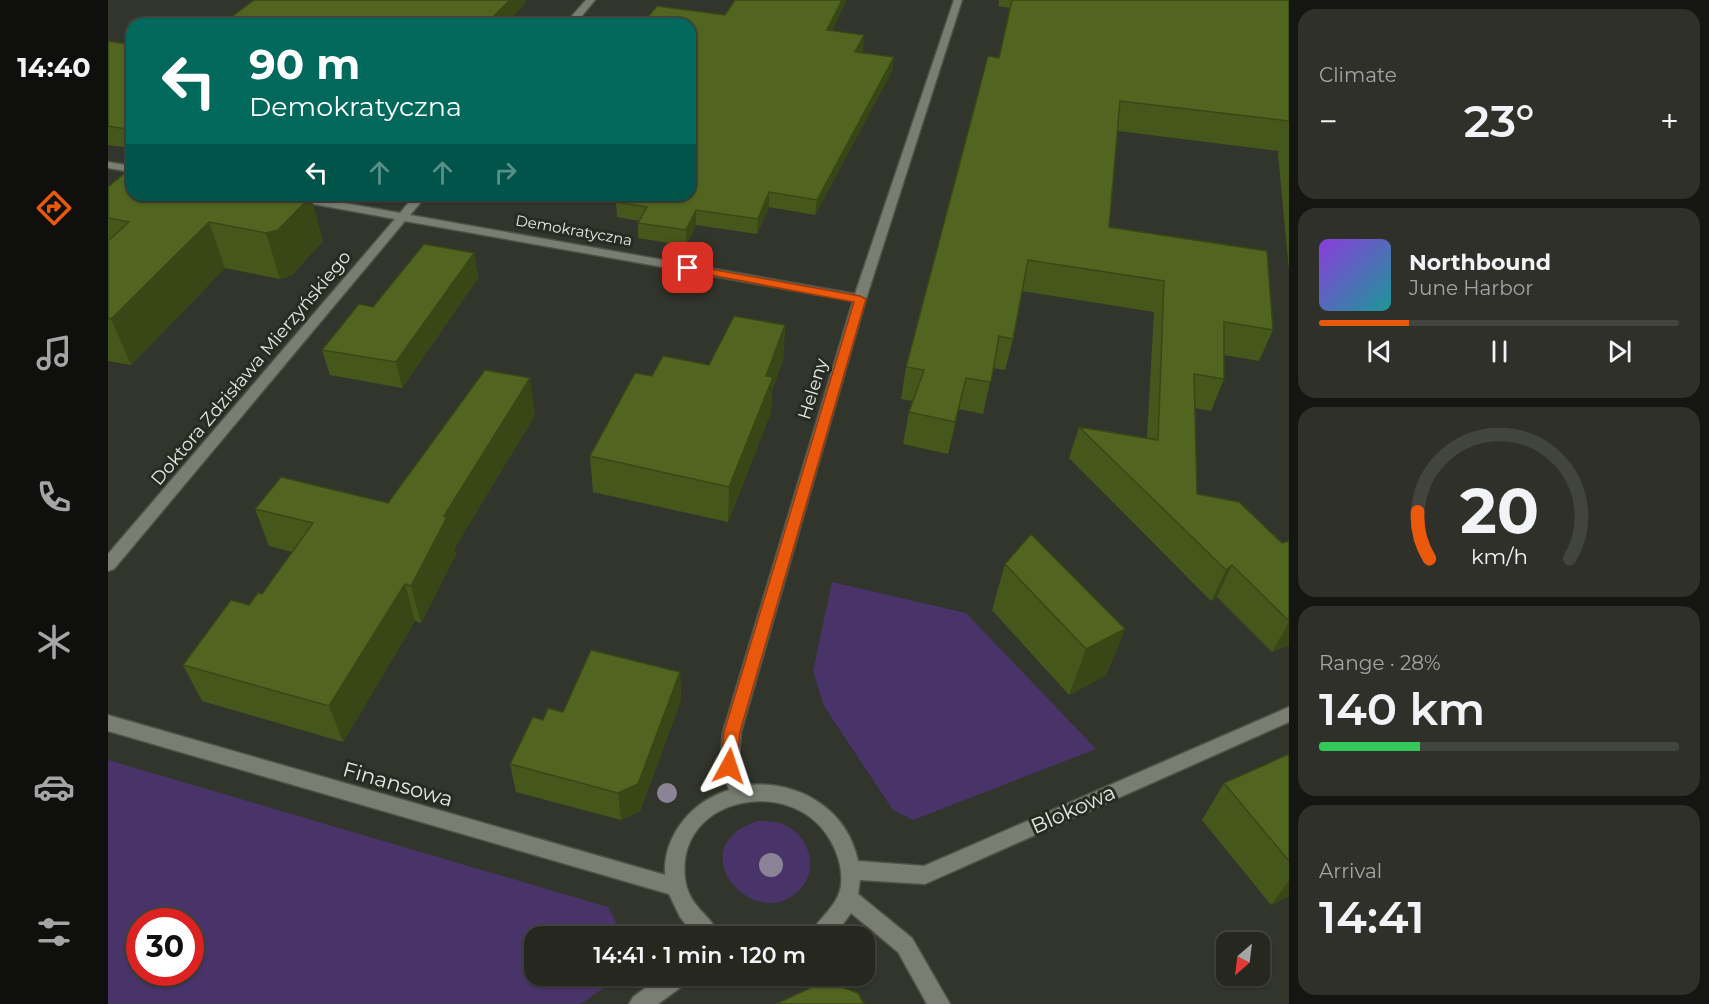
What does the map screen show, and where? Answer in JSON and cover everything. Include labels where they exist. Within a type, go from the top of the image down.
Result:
[{"type":"street","points":[[575,18],[591,0]]},
{"type":"street","name":"Heleny","points":[[740,792],[729,766],[732,732],[860,299],[958,0]]},
{"type":"street","points":[[108,165],[126,168]]},
{"type":"street","name":"Demokratyczna","points":[[316,201],[860,299]]},
{"type":"street","name":"Doktora Zdzisława Mierzyńskiego","points":[[108,565],[416,201]]},
{"type":"street","name":"Blokowa","points":[[850,870],[925,875],[1289,714]]},
{"type":"street","name":"Finansowa","points":[[108,723],[676,887]]},
{"type":"street","points":[[700,926],[688,913],[676,887],[674,869],[679,842],[693,820],[714,802],[740,792],[770,791],[799,799],[824,817],[842,840],[850,870],[848,898],[836,920],[830,926]]},
{"type":"street","points":[[848,898],[905,945],[939,1004]]},
{"type":"street","points":[[640,1004],[665,986]]},
{"type":"shaded area","points":[[832,582],[966,613],[1096,749],[913,820],[893,810],[824,706],[813,671]]},
{"type":"shaded area","points":[[108,760],[608,907],[618,926],[524,926],[524,986],[605,986],[581,1004],[108,1004]]},
{"type":"shaded area","points":[[758,821],[785,825],[800,836],[808,852],[810,870],[807,879],[802,887],[784,900],[765,903],[747,896],[732,884],[724,867],[724,850],[734,833]]},
{"type":"building","points":[[254,0],[510,0],[492,18],[230,18]]},
{"type":"building","points":[[735,0],[842,0],[827,30],[864,35],[855,52],[894,57],[817,200],[769,192],[758,219],[696,210],[686,230],[638,223],[647,207],[617,201],[696,201],[696,18],[647,18],[657,6],[725,15]]},
{"type":"building","points":[[1012,0],[1289,0],[1289,121],[1120,101],[1109,227],[1267,251],[1273,330],[1224,322],[1224,379],[1194,374],[1197,494],[1239,502],[1282,543],[1289,541],[1289,621],[1232,565],[1226,570],[1079,427],[1158,440],[1164,281],[1028,260],[1013,339],[999,336],[991,382],[966,378],[955,422],[909,412],[924,370],[906,367],[988,56],[999,58]]},
{"type":"building","points":[[108,41],[126,44],[126,129],[108,126]]},
{"type":"building","points":[[126,172],[126,201],[306,201],[278,230],[266,233],[209,222],[111,319],[108,318],[108,241],[129,222],[108,218],[108,187]]},
{"type":"building","points":[[424,244],[474,253],[396,362],[322,350],[359,304],[373,307]]},
{"type":"building","points":[[734,316],[785,325],[766,376],[773,377],[729,487],[590,456],[635,373],[652,376],[663,356],[709,365]]},
{"type":"building","points":[[485,370],[530,378],[444,516],[447,517],[411,586],[405,584],[329,706],[183,665],[231,600],[249,605],[258,593],[262,594],[313,523],[255,509],[281,477],[388,503]]},
{"type":"building","points":[[1031,534],[1125,629],[1086,649],[1005,564]]},
{"type":"building","points":[[591,650],[680,672],[638,784],[618,793],[510,764],[533,717],[543,720],[548,708],[563,712]]},
{"type":"building","points":[[1289,754],[1289,861],[1224,783]]},
{"type":"building","points":[[814,986],[839,986],[858,993],[864,1004],[776,1004]]},
{"type":"route","points":[[688,268],[860,299],[732,732],[729,766]]}]
